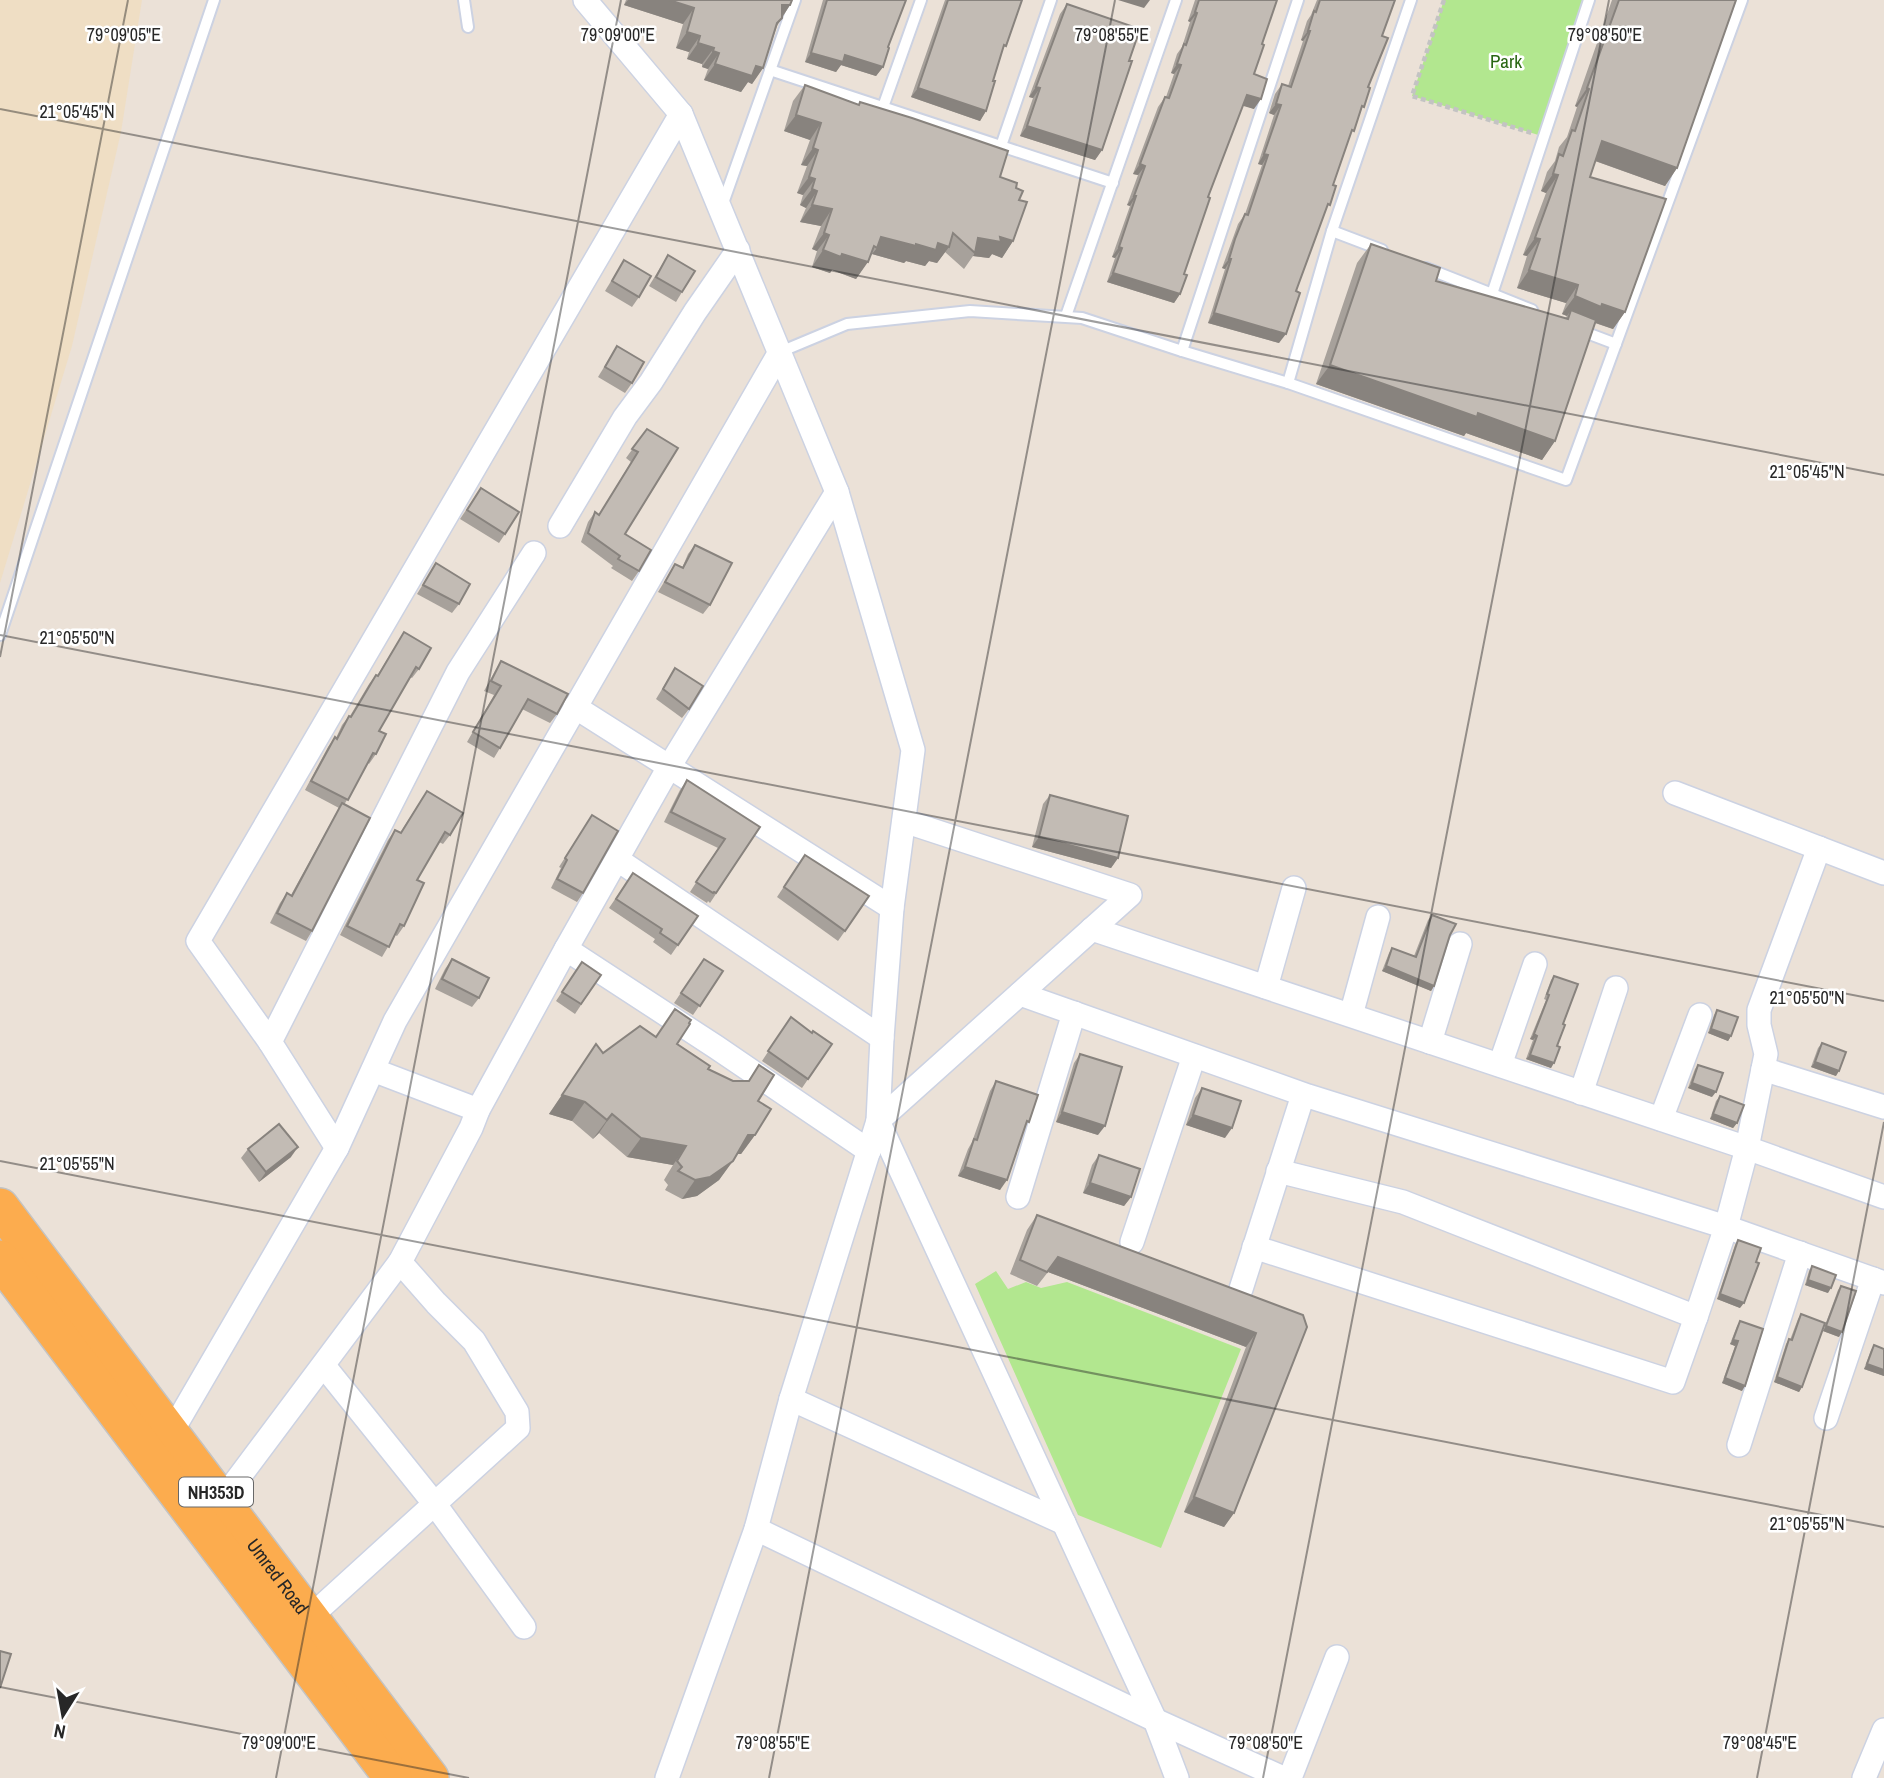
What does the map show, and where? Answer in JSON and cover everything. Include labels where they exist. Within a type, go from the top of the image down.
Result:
[{"type":"highway","name":"Umred Road","points":[[0,1207],[430,1778]]},
{"type":"highway","name":"NH353D","points":[[0,1259],[393,1778]]},
{"type":"street","points":[[585,0],[681,114],[837,492],[913,750],[892,908],[878,1121],[791,1399],[756,1528],[667,1778]]},
{"type":"street","points":[[337,1148],[271,1042],[198,941],[681,114]]},
{"type":"street","points":[[560,526],[625,417],[738,250]]},
{"type":"street","points":[[172,1433],[337,1148],[395,1021],[780,352]]},
{"type":"street","points":[[222,1500],[400,1262],[478,1110],[566,949],[670,767],[837,492]]},
{"type":"street","points":[[271,1042],[458,672],[534,552]]},
{"type":"street","points":[[575,707],[892,908]]},
{"type":"street","points":[[1675,793],[1884,873]]},
{"type":"street","points":[[878,1121],[1130,895],[904,821]]},
{"type":"street","points":[[1254,1247],[1673,1382],[1726,1227],[1747,1148],[1766,1055],[1759,1025],[1759,1010],[1819,848]]},
{"type":"street","points":[[618,860],[882,1038]]},
{"type":"street","points":[[1266,987],[1294,888]]},
{"type":"street","points":[[1351,1015],[1378,917]]},
{"type":"street","points":[[1092,929],[1747,1148],[1884,1197]]},
{"type":"street","points":[[1430,1042],[1460,944]]},
{"type":"street","points":[[566,949],[869,1151]]},
{"type":"street","points":[[1500,1065],[1535,964]]},
{"type":"street","points":[[1581,1093],[1616,988]]},
{"type":"street","points":[[1020,994],[1303,1095],[1726,1227],[1879,1281],[1826,1418]]},
{"type":"street","points":[[1018,1196],[1074,1013]]},
{"type":"street","points":[[1661,1119],[1700,1015]]},
{"type":"street","points":[[1132,1242],[1194,1056]]},
{"type":"street","points":[[1763,1069],[1884,1108]]},
{"type":"street","points":[[373,1070],[478,1110]]},
{"type":"street","points":[[1241,1289],[1303,1095]]},
{"type":"street","points":[[878,1121],[1155,1720],[1177,1778]]},
{"type":"street","points":[[1278,1171],[1403,1202],[1696,1317]]},
{"type":"street","points":[[1739,1445],[1800,1254]]},
{"type":"street","points":[[309,1618],[518,1428],[517,1412],[474,1341],[400,1262]]},
{"type":"street","points":[[324,1366],[435,1503],[524,1627]]},
{"type":"street","points":[[791,1399],[1064,1523]]},
{"type":"street","points":[[756,1528],[1155,1720],[1283,1778]]},
{"type":"street","points":[[1290,1778],[1337,1657]]},
{"type":"street","points":[[1864,1778],[1884,1730]]},
{"type":"lane","points":[[0,635],[214,0]]},
{"type":"lane","points":[[464,0],[468,27]]},
{"type":"lane","points":[[721,209],[794,0]]},
{"type":"lane","points":[[883,107],[921,0]]},
{"type":"lane","points":[[1001,146],[1051,0]]},
{"type":"lane","points":[[1066,316],[1177,0]]},
{"type":"lane","points":[[1182,351],[1298,0]]},
{"type":"lane","points":[[1287,383],[1332,231],[1411,0]]},
{"type":"lane","points":[[1492,294],[1589,0]]},
{"type":"lane","points":[[780,352],[847,324],[970,311],[1082,318],[1287,383],[1566,480],[1742,0]]},
{"type":"lane","points":[[770,70],[1113,183]]},
{"type":"lane","points":[[1332,231],[1394,255]]},
{"type":"lane","points":[[1418,265],[1542,314]]},
{"type":"lane","points":[[1566,324],[1616,344]]},
{"type":"path","points":[[1444,0],[1412,96],[1532,133]]},
{"type":"shaded area","points":[[0,0],[142,0],[121,132],[72,346],[0,583]]},
{"type":"green space","name":"Park","points":[[1444,0],[1591,0],[1548,138],[1412,96]]},
{"type":"green space","points":[[996,1271],[1008,1289],[1026,1282],[1041,1288],[1067,1282],[1241,1349],[1161,1548],[1078,1515],[975,1284]]},
{"type":"building","points":[[669,0],[792,0],[790,5],[782,5],[782,18],[777,23],[763,68],[756,66],[752,76],[715,64],[719,53],[713,51],[714,48],[698,43],[700,36],[687,32],[694,8]]},
{"type":"building","points":[[827,0],[906,0],[883,67],[845,55],[843,62],[811,53]]},
{"type":"building","points":[[948,0],[1022,0],[1006,46],[1004,45],[986,111],[918,88]]},
{"type":"building","points":[[1199,0],[1277,0],[1254,74],[1267,79],[1261,99],[1247,95],[1208,197],[1210,198],[1184,274],[1187,275],[1180,294],[1113,273],[1145,166],[1140,164],[1165,97],[1169,98],[1181,65],[1177,64],[1197,13],[1195,12]]},
{"type":"building","points":[[1320,0],[1395,0],[1382,36],[1388,38],[1368,87],[1370,88],[1364,107],[1362,106],[1354,131],[1352,130],[1333,185],[1336,186],[1330,205],[1328,204],[1296,291],[1300,293],[1286,334],[1214,313],[1235,239],[1245,214],[1248,215],[1268,155],[1264,154],[1281,105],[1276,104],[1282,84],[1291,87],[1314,11],[1316,12]]},
{"type":"building","points":[[1619,0],[1736,0],[1677,168],[1602,141],[1590,177],[1666,199],[1625,312],[1602,304],[1601,307],[1575,296],[1578,285],[1529,270],[1540,239],[1535,238],[1558,175],[1553,174],[1559,154],[1563,156],[1572,130],[1575,131],[1589,89],[1587,88]]},
{"type":"building","points":[[1067,4],[1140,29],[1102,150],[1027,126],[1040,88],[1036,87]]},
{"type":"building","points":[[805,85],[859,105],[860,102],[912,118],[1008,151],[1000,177],[1017,183],[1016,188],[1023,191],[1019,200],[1027,202],[1013,241],[1000,237],[1001,242],[978,238],[975,253],[953,233],[949,247],[938,243],[936,250],[881,237],[868,262],[842,254],[841,257],[823,250],[829,235],[824,233],[832,209],[812,205],[817,191],[812,189],[815,179],[809,177],[818,150],[813,148],[821,123],[796,115]]},
{"type":"building","points":[[1371,244],[1440,268],[1436,281],[1568,319],[1571,310],[1596,320],[1555,441],[1478,413],[1477,417],[1330,365]]},
{"type":"building","points":[[668,255],[695,271],[682,292],[656,277]]},
{"type":"building","points":[[624,260],[651,276],[639,297],[612,281]]},
{"type":"building","points":[[617,346],[644,362],[632,383],[605,367]]},
{"type":"building","points":[[647,429],[678,448],[625,534],[651,550],[639,571],[618,559],[620,556],[588,533],[595,512],[599,515],[638,452],[632,449]]},
{"type":"building","points":[[481,488],[519,512],[505,534],[467,510]]},
{"type":"building","points":[[695,545],[732,563],[710,605],[665,582],[675,564],[683,568]]},
{"type":"building","points":[[436,563],[470,584],[459,604],[423,585]]},
{"type":"building","points":[[404,632],[431,648],[419,669],[416,667],[379,731],[386,734],[348,800],[311,781],[335,737],[337,739]]},
{"type":"building","points":[[501,661],[568,694],[557,714],[528,699],[500,748],[473,732],[501,686],[491,681]]},
{"type":"building","points":[[675,668],[703,686],[689,709],[663,689]]},
{"type":"building","points":[[687,780],[760,827],[716,893],[696,882],[725,839],[671,812]]},
{"type":"building","points":[[427,791],[463,813],[450,835],[445,832],[417,880],[424,883],[404,926],[400,924],[389,947],[347,926],[395,830],[401,833]]},
{"type":"building","points":[[1050,795],[1128,816],[1118,858],[1039,837]]},
{"type":"building","points":[[342,803],[370,818],[312,931],[277,913],[287,893],[292,896]]},
{"type":"building","points":[[592,815],[618,831],[583,893],[557,879],[567,860],[565,858]]},
{"type":"building","points":[[805,855],[869,896],[845,931],[784,887]]},
{"type":"building","points":[[633,873],[698,916],[678,945],[660,933],[662,929],[616,899]]},
{"type":"building","points":[[1432,915],[1456,924],[1434,986],[1386,966],[1392,948],[1416,957]]},
{"type":"building","points":[[452,959],[489,978],[479,998],[442,979]]},
{"type":"building","points":[[704,959],[723,971],[700,1006],[681,993]]},
{"type":"building","points":[[582,962],[601,975],[581,1004],[562,992]]},
{"type":"building","points":[[1554,976],[1578,984],[1563,1024],[1565,1025],[1557,1046],[1560,1047],[1554,1063],[1530,1055],[1537,1036],[1534,1034]]},
{"type":"building","points":[[675,1009],[691,1020],[677,1044],[710,1066],[708,1069],[733,1081],[749,1081],[759,1065],[774,1075],[758,1101],[771,1109],[755,1135],[748,1135],[733,1161],[710,1177],[695,1180],[678,1171],[682,1167],[677,1161],[686,1146],[641,1138],[612,1114],[607,1120],[585,1102],[562,1095],[596,1044],[603,1053],[640,1026],[656,1037]]},
{"type":"building","points":[[1717,1010],[1738,1017],[1731,1036],[1711,1029]]},
{"type":"building","points":[[791,1017],[832,1044],[808,1079],[768,1051]]},
{"type":"building","points":[[1822,1043],[1846,1052],[1839,1071],[1815,1062]]},
{"type":"building","points":[[1080,1054],[1122,1067],[1105,1126],[1062,1112]]},
{"type":"building","points":[[1698,1065],[1723,1073],[1716,1092],[1692,1083]]},
{"type":"building","points":[[996,1081],[1038,1095],[1007,1180],[965,1167],[974,1139],[977,1140]]},
{"type":"building","points":[[1202,1088],[1241,1101],[1232,1128],[1193,1115]]},
{"type":"building","points":[[1720,1096],[1744,1105],[1737,1123],[1713,1114]]},
{"type":"building","points":[[279,1124],[298,1147],[266,1172],[248,1149]]},
{"type":"building","points":[[1099,1155],[1140,1169],[1131,1197],[1090,1183]]},
{"type":"building","points":[[1037,1215],[1303,1315],[1307,1327],[1234,1513],[1194,1497],[1256,1333],[1058,1257],[1047,1272],[1020,1260]]},
{"type":"building","points":[[1738,1240],[1761,1248],[1756,1262],[1759,1263],[1744,1303],[1720,1294]]},
{"type":"building","points":[[1812,1266],[1836,1275],[1831,1288],[1808,1280]]},
{"type":"building","points":[[1841,1286],[1856,1291],[1842,1332],[1826,1326]]},
{"type":"building","points":[[1801,1314],[1825,1323],[1802,1387],[1777,1377],[1789,1339],[1792,1340]]},
{"type":"building","points":[[1740,1321],[1763,1329],[1745,1386],[1725,1378],[1738,1341],[1733,1340]]},
{"type":"building","points":[[1874,1345],[1884,1349],[1884,1370],[1867,1364]]},
{"type":"building","points":[[0,1651],[11,1654],[0,1688]]}]
